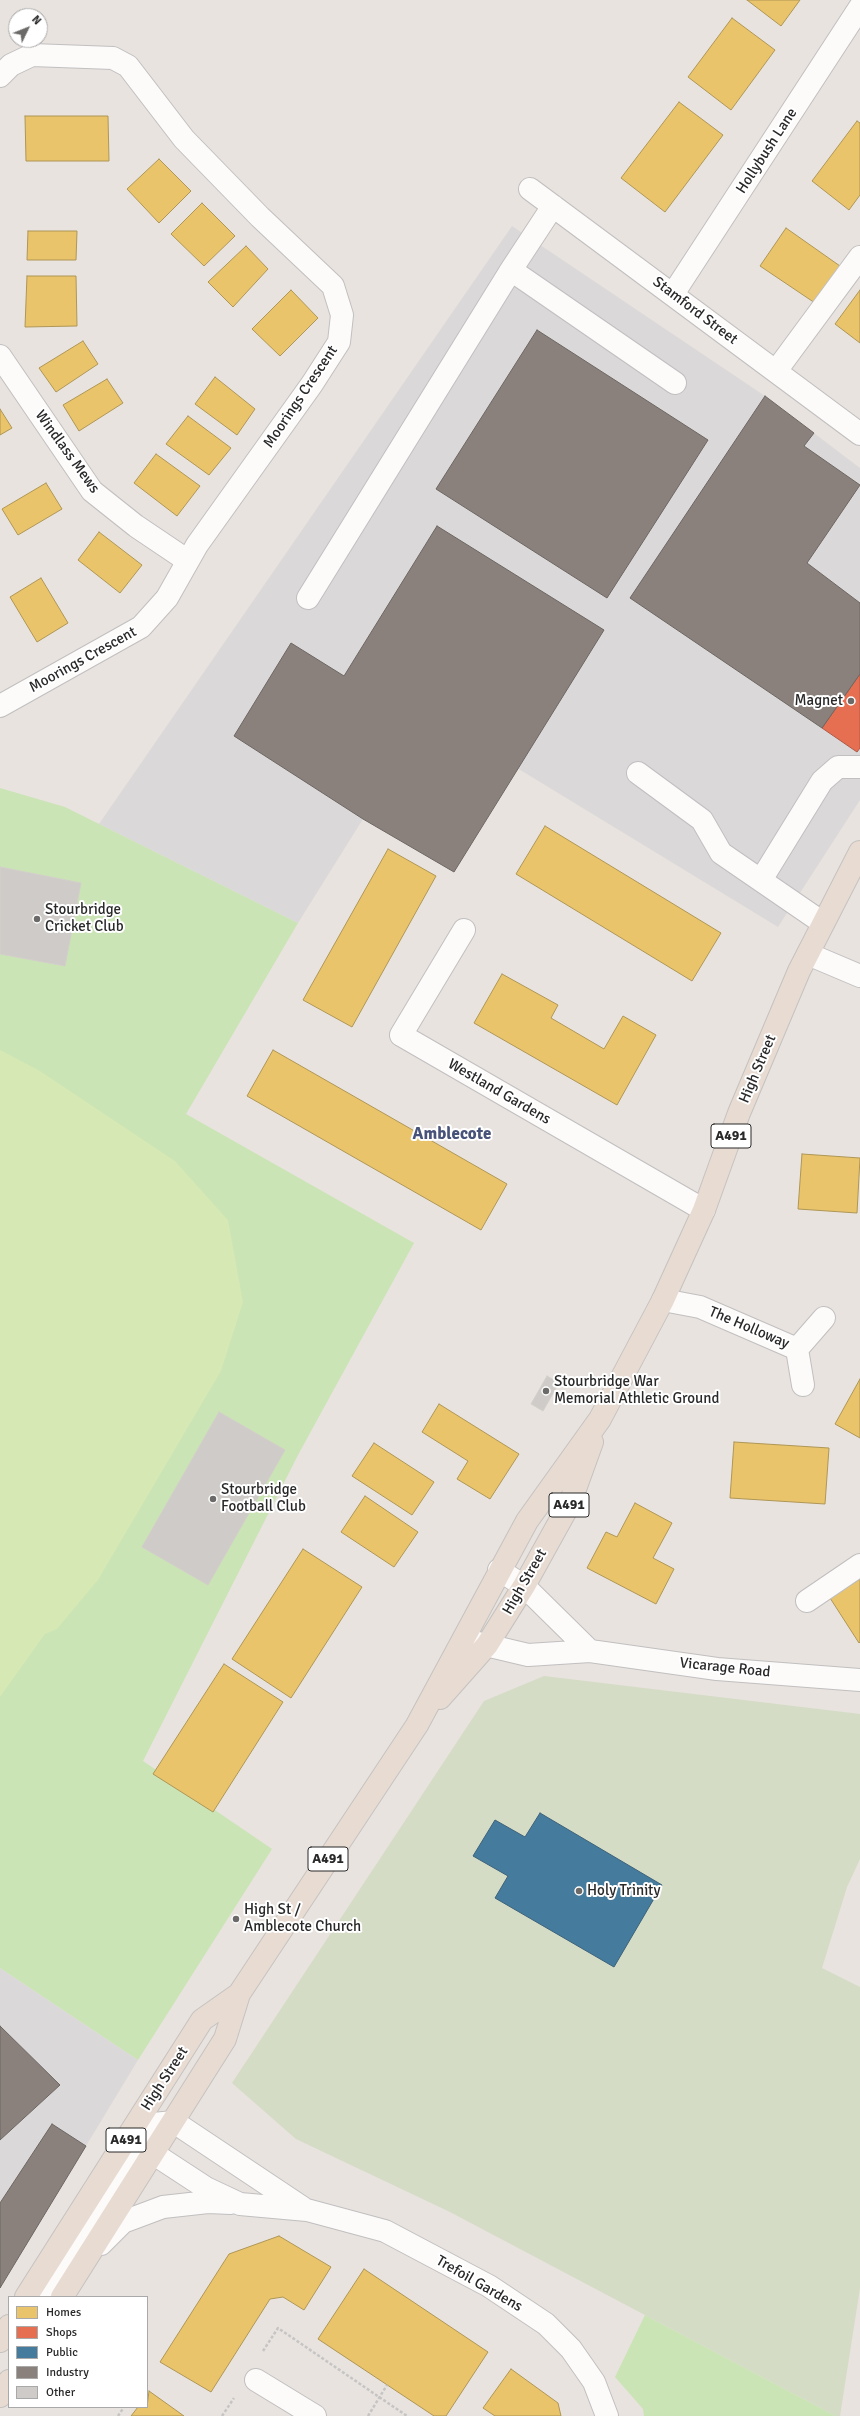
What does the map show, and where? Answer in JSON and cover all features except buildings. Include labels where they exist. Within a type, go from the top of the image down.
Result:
[{"type":"highway","name":"High Street","points":[[63,2296],[154,2154],[225,2039],[239,1994],[417,1725],[527,1520],[600,1419],[664,1300],[704,1210],[739,1113],[808,954],[860,852]]},
{"type":"highway","name":"High Street","points":[[417,1725],[487,1645],[524,1586],[570,1502],[600,1419]]},
{"type":"highway","name":"High Street","points":[[27,2296],[144,2124],[202,2020],[239,1994]]},
{"type":"highway","points":[[0,2341],[8,2328]]},
{"type":"highway","points":[[0,2396],[8,2383]]},
{"type":"street","name":"Hollybush Lane","points":[[673,294],[860,7]]},
{"type":"street","name":"Moorings Crescent","points":[[0,76],[11,65],[32,54],[113,58],[128,66],[184,139],[260,217],[333,286],[342,315],[339,342],[188,561],[167,598],[141,627],[0,706]]},
{"type":"street","name":"Stamford Street","points":[[530,189],[860,434]]},
{"type":"street","points":[[308,598],[552,206]]},
{"type":"street","points":[[776,371],[860,257]]},
{"type":"street","points":[[511,270],[675,384]]},
{"type":"street","name":"Windlass Mews","points":[[0,356],[92,491],[136,526],[188,561]]},
{"type":"street","points":[[761,880],[822,781],[838,767],[860,767]]},
{"type":"street","points":[[638,773],[702,820],[721,853],[823,923]]},
{"type":"street","name":"Westland Gardens","points":[[464,930],[401,1035],[704,1210]]},
{"type":"street","points":[[808,954],[860,976]]},
{"type":"street","name":"The Holloway","points":[[664,1300],[700,1307],[797,1349],[803,1385]]},
{"type":"street","points":[[797,1349],[824,1318]]},
{"type":"street","points":[[807,1601],[860,1565]]},
{"type":"street","points":[[499,1570],[524,1586],[590,1651]]},
{"type":"street","name":"Vicarage Road","points":[[462,1639],[528,1655],[590,1651],[717,1669],[860,1680]]},
{"type":"street","points":[[144,2124],[174,2122],[306,2210]]},
{"type":"street","points":[[144,2124],[154,2154],[189,2178],[240,2204]]},
{"type":"street","points":[[45,2296],[144,2124]]},
{"type":"street","points":[[85,2260],[122,2222],[143,2214],[181,2204],[208,2202],[306,2210]]},
{"type":"street","name":"Trefoil Gardens","points":[[306,2210],[385,2231],[488,2286],[546,2324],[571,2349],[594,2382],[607,2416]]},
{"type":"street","points":[[256,2380],[315,2416]]},
{"type":"path","points":[[261,2354],[278,2328],[408,2416]]},
{"type":"path","points":[[368,2416],[387,2385]]},
{"type":"path","points":[[222,2416],[237,2392]]},
{"type":"shaded area","points":[[512,226],[765,396],[860,468],[860,800],[778,927],[517,768],[454,872],[363,819],[298,923],[99,824]]},
{"type":"shaded area","points":[[0,1968],[138,2060],[0,2288]]},
{"type":"green space","points":[[0,788],[65,807],[298,923],[186,1114],[414,1243],[298,1455],[143,1761],[272,1849],[138,2060],[0,1968]]},
{"type":"green space","points":[[0,1050],[40,1071],[175,1161],[228,1220],[243,1302],[221,1371],[98,1580],[57,1629],[45,1634],[0,1697]]},
{"type":"green space","points":[[544,1676],[860,1714],[860,1859],[847,1887],[822,1968],[860,1987],[860,2288],[840,2416],[836,2416],[450,2212],[296,2139],[232,2083],[484,1701]]},
{"type":"green space","points":[[645,2315],[836,2416],[644,2416],[643,2409],[615,2377]]},
{"type":"place","name":"Magnet","points":[[851,701]]},
{"type":"place","name":"Stourbridge Cricket Club","points":[[37,919]]},
{"type":"place","name":"Stourbridge War Memorial Athletic Ground","points":[[546,1391]]},
{"type":"place","name":"Stourbridge Football Club","points":[[213,1499]]},
{"type":"place","name":"Holy Trinity","points":[[579,1891]]},
{"type":"place","name":"High St / Amblecote Church","points":[[236,1919]]},
{"type":"district","name":"Amblecote","points":[[452,1135]]}]
